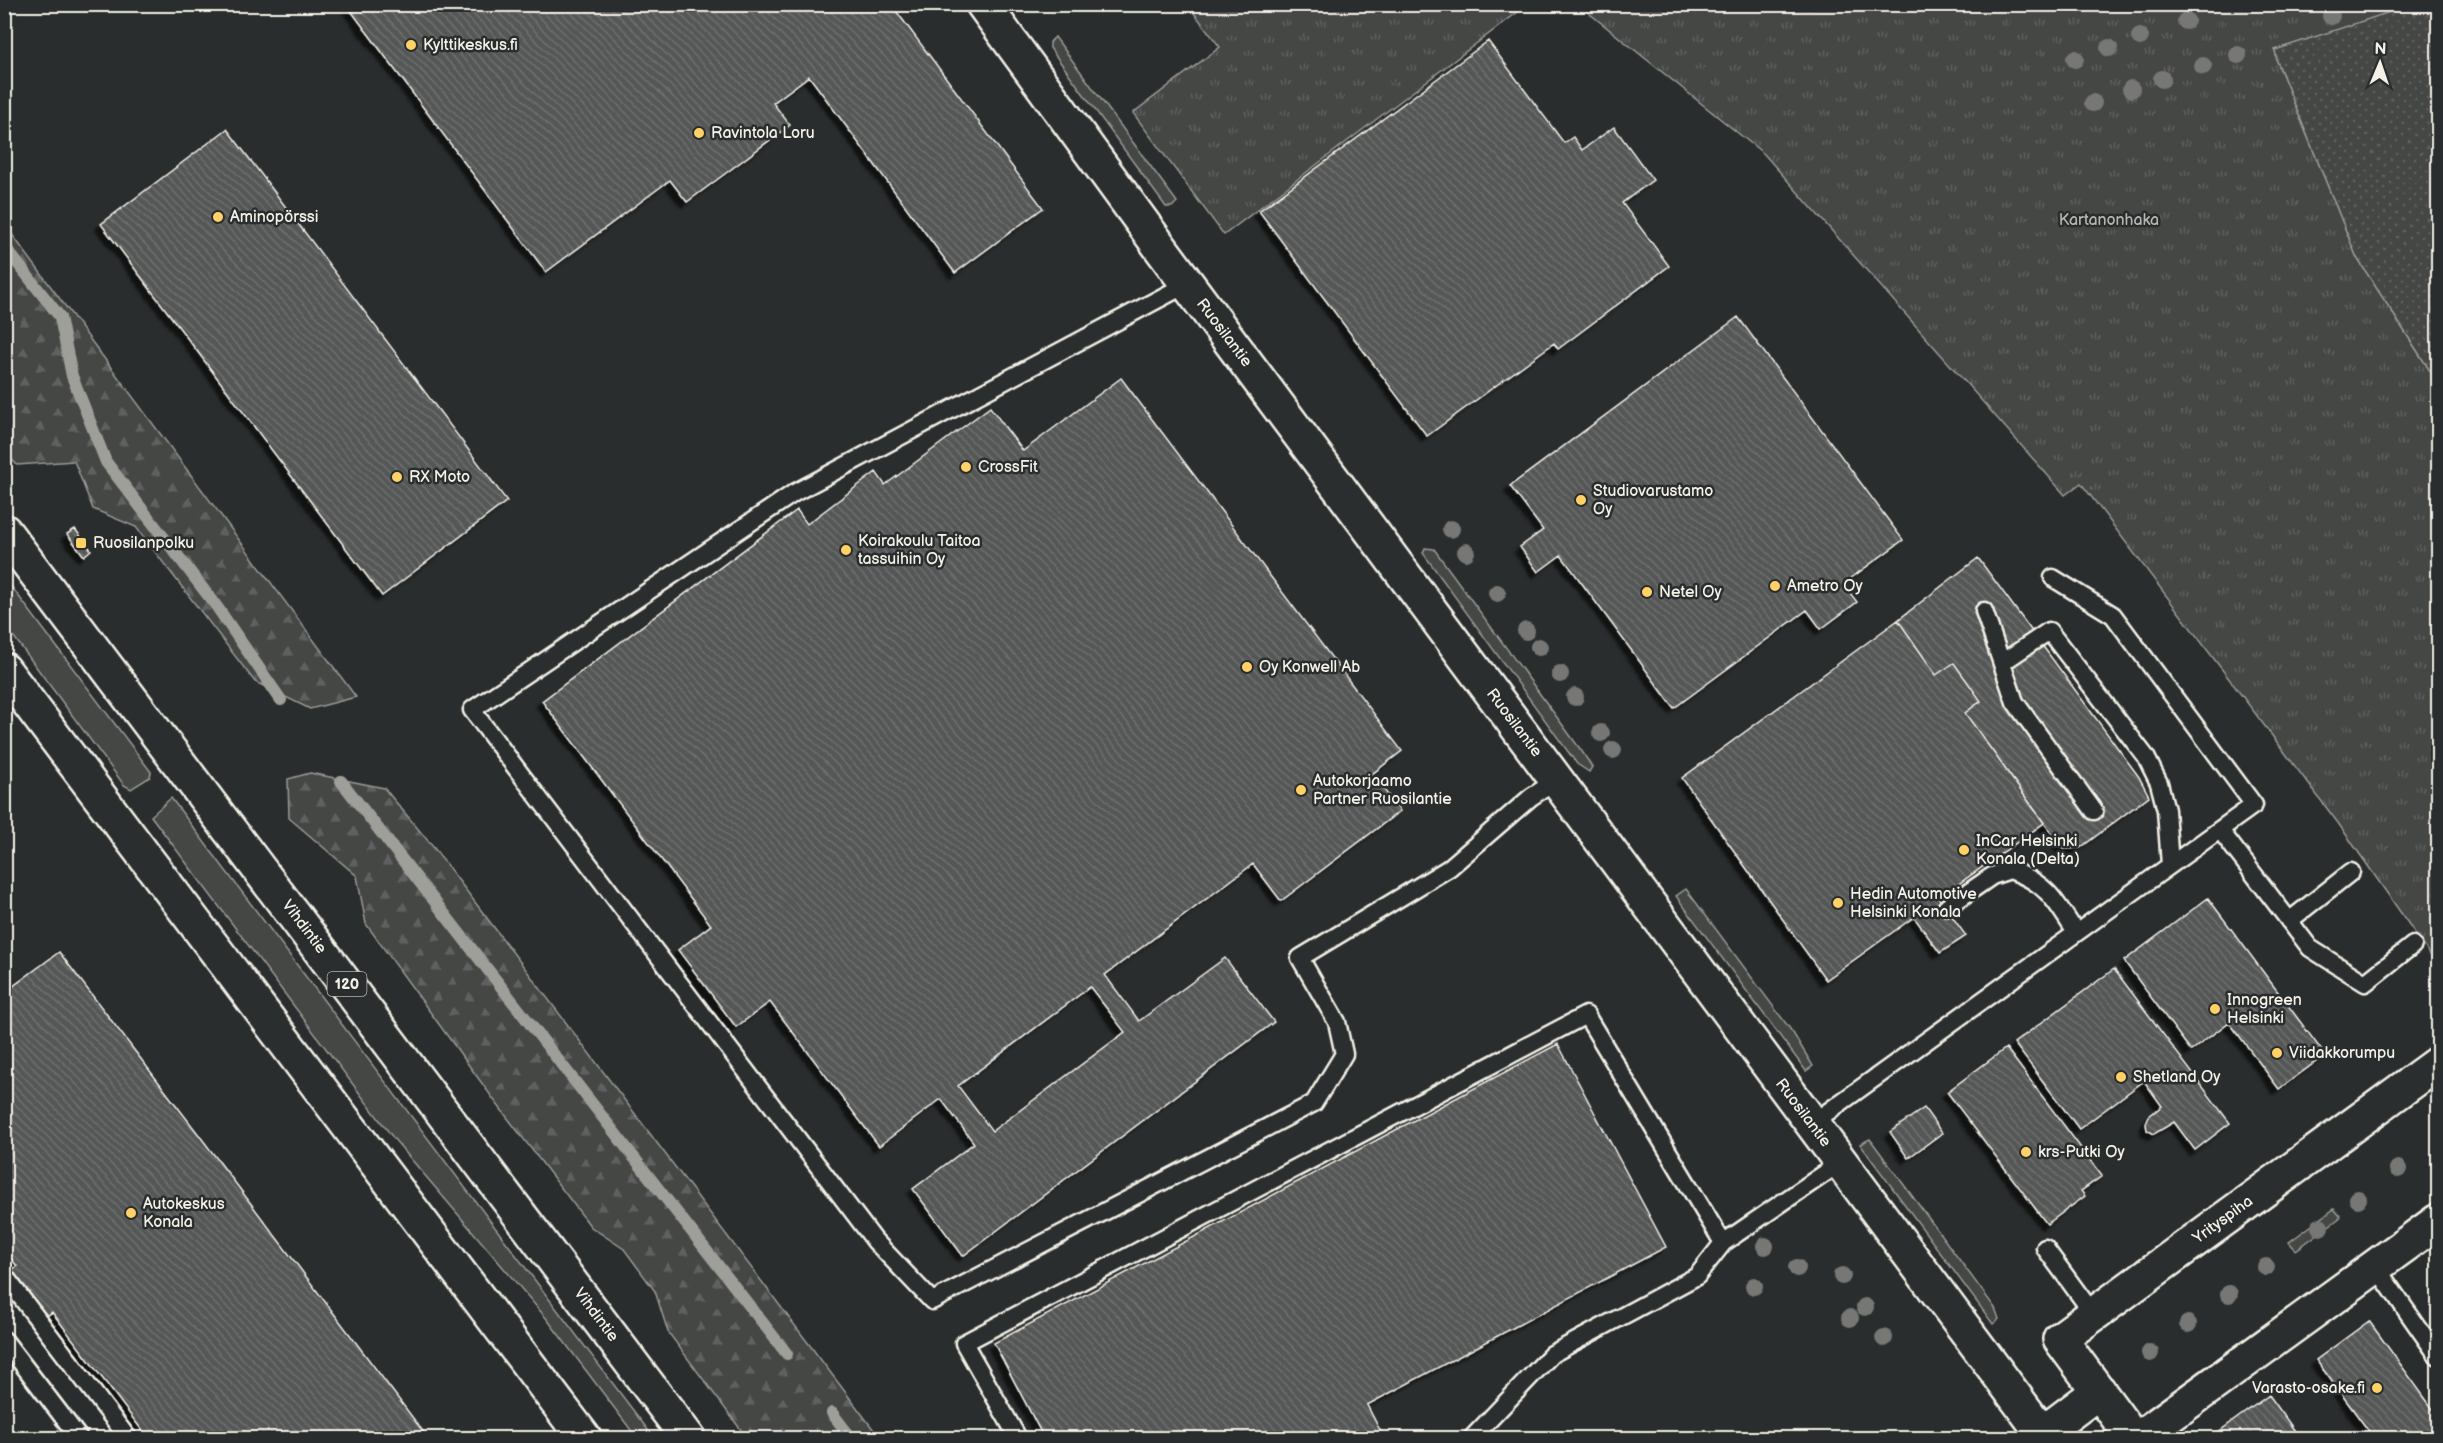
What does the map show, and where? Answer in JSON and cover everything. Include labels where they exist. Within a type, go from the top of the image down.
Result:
[{"type":"street","name":"Ruosilantie","points":[[982,4],[2041,1437]]},
{"type":"street","name":"Vihdintie","points":[[4,531],[688,1438]]},
{"type":"street","points":[[4,670],[584,1438]]},
{"type":"street","name":"Yrityspiha","points":[[2439,1063],[2060,1339],[2099,1391],[2144,1437],[2439,1221]]},
{"type":"street","points":[[2041,1437],[2099,1391]]},
{"type":"lane","points":[[1187,284],[794,493],[472,710],[875,1241],[932,1301],[1314,1103],[1344,1054],[1336,1022],[1300,958],[1449,868],[1531,797],[1557,780]]},
{"type":"lane","points":[[1811,1124],[2254,805],[2113,615],[2053,578]]},
{"type":"lane","points":[[1984,611],[2015,702],[2094,811]]},
{"type":"lane","points":[[2003,662],[2049,630],[2146,757],[2159,783],[2166,810],[2170,865]]},
{"type":"lane","points":[[2220,830],[2310,948],[2365,983],[2413,945]]},
{"type":"lane","points":[[1947,907],[1992,876],[2010,870],[2035,881],[2055,899],[2076,933]]},
{"type":"lane","points":[[2289,921],[2351,872]]},
{"type":"lane","points":[[1018,1438],[964,1343],[1586,1015],[1723,1244]]},
{"type":"lane","points":[[1472,1438],[1552,1354],[1697,1276],[1723,1244],[1840,1163]]},
{"type":"lane","points":[[2045,1248],[2094,1315]]},
{"type":"lane","points":[[2376,1267],[2439,1356]]},
{"type":"lane","points":[[4,1275],[128,1438]]},
{"type":"lane","points":[[4,1340],[79,1438]]},
{"type":"green space","points":[[2414,4],[2438,5],[2438,383],[2357,258],[2277,61],[2275,50]]},
{"type":"green space","points":[[1188,5],[1527,5],[1224,235],[1133,113],[1220,47]]},
{"type":"green space","name":"Kartanonhaka","points":[[1579,5],[2414,5],[2275,50],[2277,61],[2357,258],[2438,383],[2438,966],[2338,823],[2081,483],[2065,495],[1764,154]]},
{"type":"green space","points":[[1055,37],[1177,202],[1172,207],[1166,207],[1050,48],[1050,42]]},
{"type":"green space","points":[[5,225],[356,697],[310,709],[255,682],[136,527],[93,509],[74,461],[17,465],[5,452]]},
{"type":"green space","points":[[1425,548],[1434,549],[1583,753],[1592,767],[1589,772],[1577,764],[1423,553]]},
{"type":"green space","points":[[5,578],[151,772],[150,777],[131,789],[124,785],[5,625]]},
{"type":"green space","points":[[310,773],[384,788],[434,848],[880,1438],[747,1438],[668,1332],[655,1291],[624,1249],[591,1227],[497,1104],[366,924],[357,876],[289,818],[288,779]]},
{"type":"green space","points":[[171,798],[654,1438],[637,1438],[547,1319],[394,1139],[151,816]]},
{"type":"green space","points":[[1686,889],[1793,1033],[1813,1066],[1806,1071],[1676,896]]},
{"type":"green space","points":[[1870,1139],[1995,1308],[1999,1319],[1993,1324],[1860,1144]]},
{"type":"green space","points":[[2334,1209],[2341,1217],[2296,1250],[2289,1242]]},
{"type":"building","points":[[346,4],[891,4],[1043,208],[955,273],[809,76],[773,103],[790,125],[722,176],[687,202],[670,180],[546,272]]},
{"type":"building","points":[[1488,41],[1564,143],[1573,137],[1582,150],[1614,127],[1653,180],[1622,203],[1669,266],[1558,349],[1554,343],[1427,436],[1259,211]]},
{"type":"building","points":[[227,129],[507,501],[382,596],[101,224]]},
{"type":"building","points":[[1738,317],[1903,540],[1843,584],[1857,602],[1821,629],[1807,610],[1674,708],[1561,555],[1538,572],[1520,547],[1543,530],[1510,486]]},
{"type":"building","points":[[1121,378],[1402,751],[1372,774],[1400,811],[1281,901],[1253,864],[1105,975],[1139,1021],[1225,958],[1274,1022],[963,1256],[913,1189],[974,1143],[941,1099],[879,1146],[770,1002],[736,1027],[678,950],[711,925],[542,701],[797,510],[807,524],[876,472],[885,485],[990,407],[1023,451]],"holes":[[[1090,987],[1125,1032],[992,1131],[958,1086]]]},
{"type":"building","points":[[75,529],[91,550],[84,556],[67,534]]},
{"type":"building","points":[[1978,558],[2139,777],[2149,796],[2080,848],[2063,849],[1965,713],[1981,701],[1954,663],[1936,675],[1898,620]]},
{"type":"building","points":[[1898,620],[1936,675],[1954,663],[1981,701],[1965,713],[2044,823],[1939,898],[1966,936],[1940,953],[1914,917],[1826,980],[1682,778]]},
{"type":"building","points":[[2208,898],[2325,1055],[2279,1089],[2229,1022],[2191,1051],[2124,961]]},
{"type":"building","name":"Autokeskus Konala","points":[[59,952],[428,1438],[148,1438],[52,1312],[42,1320],[7,1274],[17,1266],[4,1249],[4,993]]},
{"type":"building","points":[[2114,969],[2230,1123],[2195,1150],[2174,1122],[2154,1134],[2147,1130],[2146,1123],[2149,1116],[2162,1106],[2144,1081],[2079,1129],[2014,1043]]},
{"type":"building","points":[[1558,1044],[1666,1247],[1367,1405],[1384,1438],[1044,1438],[994,1343]]},
{"type":"building","points":[[2006,1048],[2102,1176],[2081,1191],[2085,1196],[2047,1224],[1947,1092]]},
{"type":"building","points":[[1924,1108],[1942,1133],[1908,1158],[1890,1132]]},
{"type":"building","name":"Varasto-osake.fi","points":[[2369,1321],[2438,1416],[2438,1438],[2374,1438],[2316,1360]]},
{"type":"building","name":"Varasto-osake.fi","points":[[2269,1395],[2300,1438],[2210,1438]]},
{"type":"waterway","points":[[4,246],[60,317],[72,376],[106,462],[217,607],[281,700]]},
{"type":"waterway","points":[[341,781],[787,1354]]},
{"type":"waterway","points":[[832,1413],[851,1438]]},
{"type":"place","name":"Kylttikeskus.fi","points":[[411,45]]},
{"type":"place","name":"Ravintola Loru","points":[[699,133]]},
{"type":"place","name":"Aminopörssi","points":[[218,217]]},
{"type":"place","name":"CrossFit","points":[[966,467]]},
{"type":"place","name":"RX Moto","points":[[397,477]]},
{"type":"place","name":"Studiovarustamo Oy","points":[[1581,500]]},
{"type":"place","name":"Ruosilanpolku","points":[[81,543]]},
{"type":"place","name":"Koirakoulu Taitoa tassuihin Oy","points":[[846,550]]},
{"type":"place","name":"Ametro Oy","points":[[1775,586]]},
{"type":"place","name":"Netel Oy","points":[[1647,592]]},
{"type":"place","name":"Oy Konwell Ab","points":[[1247,667]]},
{"type":"place","name":"Autokorjaamo Partner Ruosilantie","points":[[1301,790]]},
{"type":"place","name":"InCar Helsinki Konala (Delta)","points":[[1964,850]]},
{"type":"place","name":"Hedin Automotive Helsinki Konala","points":[[1838,903]]},
{"type":"place","name":"Innogreen Helsinki","points":[[2215,1009]]},
{"type":"place","name":"Viidakkorumpu","points":[[2277,1053]]},
{"type":"place","name":"Shetland Oy","points":[[2121,1077]]},
{"type":"place","name":"krs-Putki Oy","points":[[2026,1152]]},
{"type":"place","name":"Autokeskus Konala","points":[[131,1213]]},
{"type":"place","name":"Varasto-osake.fi","points":[[2377,1388]]}]
